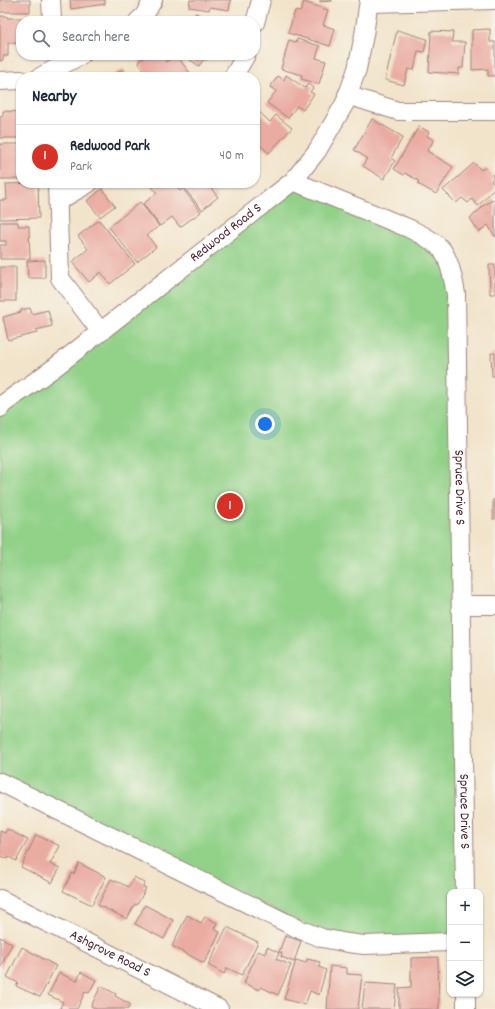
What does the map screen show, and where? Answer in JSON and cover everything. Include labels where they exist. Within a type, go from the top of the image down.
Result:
[{"type":"street","points":[[51,0],[52,16]]},
{"type":"street","points":[[144,16],[153,0]]},
{"type":"street","points":[[257,16],[261,0]]},
{"type":"street","points":[[369,1],[495,0]]},
{"type":"street","name":"Redwood Road S","points":[[1,403],[54,368],[293,181],[317,151],[345,103],[357,69],[369,1]]},
{"type":"street","points":[[50,70],[71,60]]},
{"type":"street","points":[[236,72],[243,60]]},
{"type":"street","points":[[0,80],[16,80]]},
{"type":"street","points":[[347,95],[398,111],[495,111]]},
{"type":"street","name":"Spruce Drive S","points":[[293,181],[425,236],[442,250],[451,272],[456,294],[465,889]]},
{"type":"street","points":[[57,188],[60,278],[101,332]]},
{"type":"street","points":[[58,201],[80,188]]},
{"type":"street","points":[[461,605],[495,605]]},
{"type":"street","points":[[0,782],[301,930],[322,938],[364,945],[447,942]]},
{"type":"street","name":"Ashgrove Road S","points":[[0,899],[219,1009]]},
{"type":"street","points":[[466,997],[466,1009]]},
{"type":"green space","points":[[293,181],[408,228],[451,272],[465,889],[447,889],[447,947],[355,948],[0,782],[0,408]]},
{"type":"building","points":[[0,0],[30,0],[30,12],[0,12]]},
{"type":"building","points":[[70,0],[105,0],[105,4],[71,9]]},
{"type":"building","points":[[190,0],[231,0],[229,10],[210,7],[209,10],[189,7]]},
{"type":"building","points":[[320,0],[332,0],[332,1],[320,2]]},
{"type":"building","points":[[304,2],[328,10],[323,25],[335,29],[330,46],[288,33],[295,11],[300,12]]},
{"type":"building","points":[[196,13],[201,16],[194,16]]},
{"type":"building","points":[[0,16],[16,18],[16,43],[8,43],[8,56],[3,56],[3,60],[0,61]]},
{"type":"building","points":[[490,29],[490,42],[495,42],[495,76],[488,76],[488,69],[472,70],[472,30]]},
{"type":"building","points":[[397,30],[427,39],[424,52],[418,51],[414,70],[408,69],[404,85],[385,80]]},
{"type":"building","points":[[431,31],[453,32],[452,42],[465,42],[463,68],[459,68],[459,74],[429,72]]},
{"type":"building","points":[[297,39],[320,46],[316,58],[326,61],[319,84],[301,79],[302,75],[281,69],[289,40],[296,42]]},
{"type":"building","points":[[141,60],[165,60],[166,62],[169,60],[180,60],[189,72],[145,72],[138,62]]},
{"type":"building","points":[[190,60],[203,60],[199,66]]},
{"type":"building","points":[[123,69],[125,72],[118,72]]},
{"type":"building","points":[[286,75],[305,88],[308,84],[313,88],[310,92],[314,94],[303,110],[297,106],[288,118],[267,103],[276,91],[270,87],[278,76],[284,80]]},
{"type":"building","points":[[3,111],[16,112],[16,138],[0,138],[0,116],[3,116]]},
{"type":"building","points":[[260,113],[270,122],[276,115],[292,128],[269,153],[260,145]]},
{"type":"building","points":[[372,119],[403,137],[391,158],[395,161],[384,179],[363,166],[367,158],[354,150]]},
{"type":"building","points":[[419,126],[429,132],[427,136],[434,140],[427,151],[453,167],[436,194],[418,184],[419,181],[394,169]]},
{"type":"building","points":[[0,144],[16,144],[16,179],[0,179]]},
{"type":"building","points":[[474,163],[481,170],[486,168],[493,175],[493,179],[491,181],[495,185],[495,188],[478,206],[472,199],[468,203],[462,198],[456,203],[443,190]]},
{"type":"building","points":[[6,184],[16,184],[16,188],[38,188],[39,218],[0,219],[0,200],[7,200]]},
{"type":"building","points":[[153,188],[178,188],[180,191],[183,189],[201,212],[180,227],[172,217],[160,226],[143,204],[157,193]]},
{"type":"building","points":[[184,188],[211,188],[218,197],[202,210]]},
{"type":"building","points":[[102,189],[115,206],[100,217],[87,201]]},
{"type":"building","points":[[495,199],[495,237],[488,225],[479,232],[470,218],[482,208],[481,207]]},
{"type":"building","points":[[140,202],[159,226],[147,235],[156,247],[137,262],[109,227]]},
{"type":"building","points":[[99,220],[135,264],[110,284],[101,272],[89,282],[72,262],[88,249],[78,236]]},
{"type":"building","points":[[0,222],[18,222],[18,226],[29,226],[30,259],[0,259],[0,245],[6,245],[6,241],[0,241]]},
{"type":"building","points":[[45,260],[45,278],[28,278],[27,261]]},
{"type":"building","points":[[489,265],[495,265],[495,294],[490,294]]},
{"type":"building","points":[[0,267],[16,267],[16,301],[0,301]]},
{"type":"building","points":[[30,308],[32,314],[48,310],[52,326],[36,330],[37,333],[8,340],[3,317]]},
{"type":"building","points":[[491,353],[495,353],[495,376],[492,376]]},
{"type":"building","points":[[493,500],[495,500],[495,519],[493,519]]},
{"type":"building","points":[[7,829],[28,840],[16,861],[9,857],[8,859],[0,856],[0,831],[5,833]]},
{"type":"building","points":[[36,835],[60,846],[50,864],[60,868],[52,883],[21,867]]},
{"type":"building","points":[[79,863],[106,877],[92,905],[63,891]]},
{"type":"building","points":[[134,877],[145,883],[143,887],[146,888],[137,905],[135,904],[127,919],[98,905],[111,879],[129,887]]},
{"type":"building","points":[[145,905],[173,920],[164,939],[135,924]]},
{"type":"building","points":[[187,915],[201,923],[205,917],[217,923],[214,929],[220,932],[204,963],[172,946]]},
{"type":"building","points":[[227,927],[258,942],[242,975],[227,968],[224,974],[208,965]]},
{"type":"building","points":[[285,936],[301,941],[294,962],[281,957],[282,953],[279,952]]},
{"type":"building","points":[[0,937],[12,944],[0,968]]},
{"type":"building","points":[[22,947],[56,966],[40,997],[16,986],[18,983],[7,977]]},
{"type":"building","points":[[267,947],[279,953],[276,959],[291,965],[278,995],[261,987],[259,990],[244,983],[258,951],[265,954]]},
{"type":"building","points":[[438,957],[439,1009],[399,1009],[399,988],[411,987],[411,958]]},
{"type":"building","points":[[307,959],[320,962],[319,967],[326,970],[319,995],[310,991],[305,1005],[284,999],[296,960],[306,963]]},
{"type":"building","points":[[330,966],[347,968],[347,974],[362,975],[358,1009],[327,1009]]},
{"type":"building","points":[[81,972],[96,980],[89,993],[85,992],[77,1009],[60,1008],[63,1002],[48,995],[59,973],[77,981]]},
{"type":"building","points":[[365,983],[397,985],[394,1009],[362,1009]]},
{"type":"building","points":[[101,986],[130,1004],[128,1009],[96,1009],[91,1006]]},
{"type":"place","name":"Redwood Park","points":[[230,506]]}]
